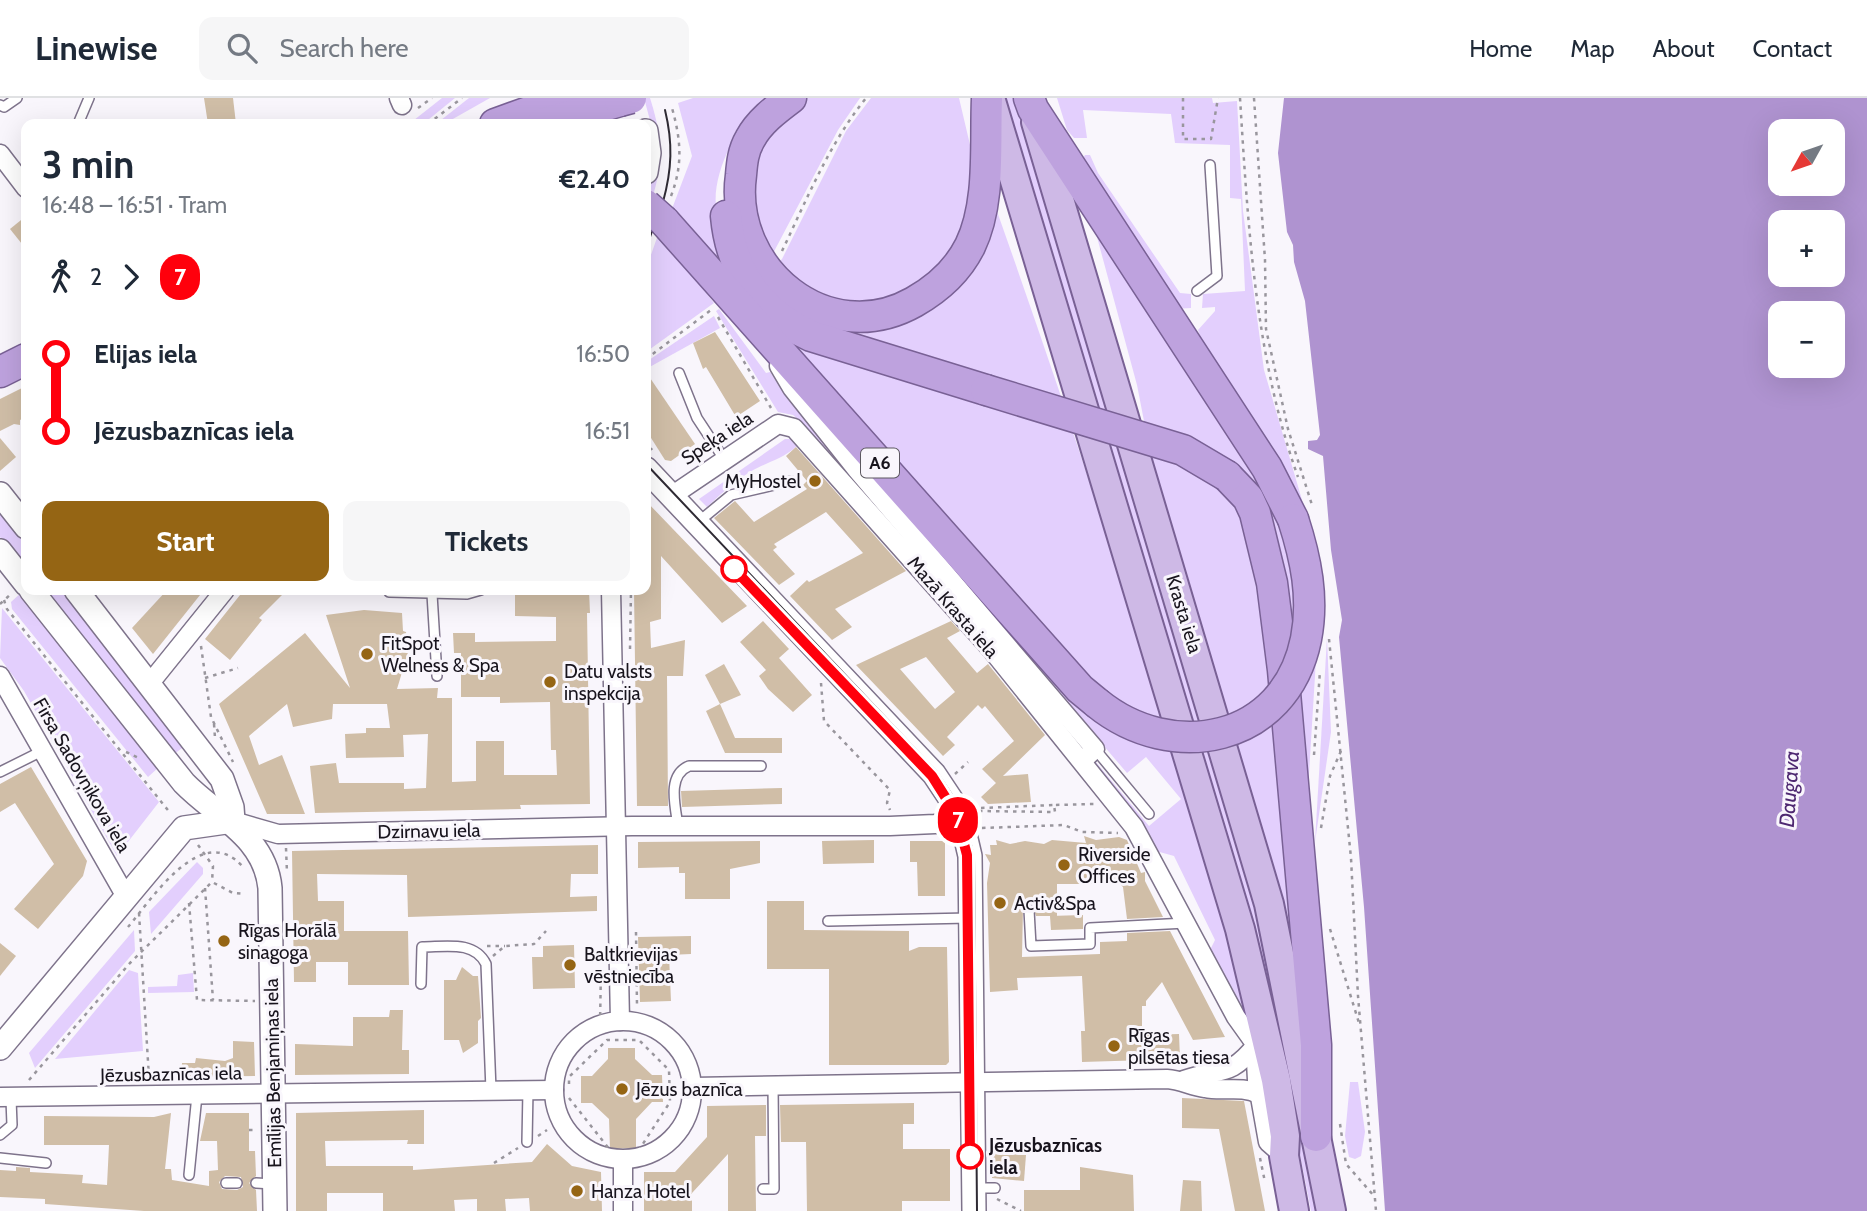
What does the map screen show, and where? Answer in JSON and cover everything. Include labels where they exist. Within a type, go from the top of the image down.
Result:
[{"type":"highway","points":[[483,119],[513,98]]},
{"type":"highway","points":[[509,119],[569,98]]},
{"type":"highway","points":[[791,98],[770,114],[750,138],[729,179],[726,205],[727,232],[743,278],[771,314],[811,336],[1183,450],[1227,476],[1248,498],[1255,513],[1272,583],[1307,873],[1316,1045],[1316,1136]]},
{"type":"highway","points":[[743,154],[738,192],[741,217],[751,244],[768,271],[786,291],[809,306],[834,315],[863,318],[900,310],[932,292],[956,268],[970,246],[979,220],[982,196],[988,98]]},
{"type":"highway","name":"A6","points":[[659,211],[1080,689],[1097,703],[1141,730],[1181,738],[1224,734],[1249,722],[1272,704],[1292,677],[1300,660],[1309,622],[1303,517],[1267,468],[1031,104]]},
{"type":"highway","points":[[589,119],[636,114]]},
{"type":"highway","points":[[0,372],[21,362]]},
{"type":"main road","name":"Krasta iela","points":[[988,98],[1213,833],[1258,1002],[1267,1087]]},
{"type":"main road","name":"Krasta iela","points":[[1031,104],[1269,904],[1331,1211]]},
{"type":"main road","points":[[1267,1087],[1285,1136],[1284,1156],[1294,1211]]},
{"type":"street","points":[[0,154],[21,181]]},
{"type":"street","points":[[755,322],[792,388],[808,409],[1089,755]]},
{"type":"street","name":"Speķa iela","points":[[670,497],[778,424],[794,428],[820,456]]},
{"type":"street","name":"Mazā Krasta iela","points":[[820,456],[1089,755],[1116,803],[1135,827],[1236,1017],[1256,1045]]},
{"type":"street","points":[[651,475],[971,816],[972,1082],[983,1196]]},
{"type":"street","points":[[0,494],[21,521]]},
{"type":"street","points":[[0,551],[21,578]]},
{"type":"street","name":"Emīlijas Benjamiņas iela","points":[[35,595],[184,783],[206,806],[233,821],[263,859],[269,878],[274,1093],[265,1183],[275,1211]]},
{"type":"street","name":"Emīlijas Benjamiņas iela","points":[[80,595],[222,779],[230,800],[233,821]]},
{"type":"street","points":[[149,683],[221,595]]},
{"type":"street","points":[[611,595],[620,1021]]},
{"type":"street","name":"Firsa Sadovņikova iela","points":[[0,676],[125,895]]},
{"type":"street","name":"Dzirnavu iela","points":[[0,1048],[125,895],[184,828],[233,821],[278,834],[678,826],[890,817],[935,824],[971,816]]},
{"type":"street","name":"Krasta iela","points":[[1258,1002],[1254,1029],[1267,1087]]},
{"type":"street","points":[[601,1015],[620,1021],[647,1025],[663,1032],[678,1047],[689,1066],[693,1087],[691,1110],[681,1130],[665,1146],[645,1157],[623,1153],[601,1156],[582,1146],[567,1131],[557,1111],[554,1090],[557,1069],[566,1049],[601,1015]]},
{"type":"street","points":[[693,1087],[1184,1080],[1202,1074],[1232,1070],[1256,1045]]},
{"type":"street","points":[[1184,1080],[1204,1088],[1267,1087]]},
{"type":"street","name":"Jēzusbaznīcas iela","points":[[6,1098],[554,1090]]},
{"type":"street","points":[[623,1153],[623,1211]]},
{"type":"lane","points":[[0,105],[4,107],[17,98]]},
{"type":"lane","points":[[80,119],[89,98]]},
{"type":"lane","points":[[1197,291],[1217,276],[1210,165]]},
{"type":"lane","points":[[679,373],[697,418],[724,459]]},
{"type":"lane","points":[[695,524],[731,495],[791,481]]},
{"type":"lane","points":[[432,595],[437,676]]},
{"type":"lane","points":[[0,772],[44,750]]},
{"type":"lane","points":[[1089,755],[1149,814]]},
{"type":"lane","points":[[678,826],[675,777],[679,770],[689,766],[761,766]]},
{"type":"lane","points":[[1029,910],[1031,946],[1090,944],[1090,928],[1186,923]]},
{"type":"lane","points":[[828,921],[971,918]]},
{"type":"lane","points":[[421,984],[422,947],[470,947],[481,954],[486,964],[491,1090]]},
{"type":"lane","points":[[764,1189],[774,1189],[773,1085]]},
{"type":"lane","points":[[527,1142],[528,1090]]},
{"type":"lane","points":[[189,1175],[197,1095]]},
{"type":"lane","points":[[0,1135],[12,1125],[6,1098]]},
{"type":"lane","points":[[0,1158],[46,1163]]},
{"type":"lane","points":[[226,1183],[237,1183]]},
{"type":"path","points":[[435,119],[462,98]]},
{"type":"path","points":[[778,257],[827,157],[849,119],[866,98]]},
{"type":"path","points":[[1183,98],[1183,139],[1211,139],[1218,98]]},
{"type":"path","points":[[1253,98],[1265,260],[1266,329],[1288,429],[1307,486],[1303,517]]},
{"type":"path","points":[[659,211],[680,172],[680,136],[672,108]]},
{"type":"path","points":[[651,355],[715,307],[778,424]]},
{"type":"path","points":[[0,604],[4,600],[7,609],[149,783]]},
{"type":"path","points":[[199,636],[215,724],[234,762],[227,766]]},
{"type":"path","points":[[1329,638],[1342,749],[1376,1211]]},
{"type":"path","points":[[205,678],[238,668]]},
{"type":"path","points":[[820,680],[824,721],[890,790],[887,803],[890,817],[901,808]]},
{"type":"path","points":[[208,728],[215,724]]},
{"type":"path","points":[[955,774],[968,762]]},
{"type":"path","points":[[971,816],[1055,805],[1116,803]]},
{"type":"path","points":[[971,816],[984,813],[1055,812],[1055,805]]},
{"type":"path","points":[[971,816],[1064,825],[1082,832],[1127,833]]},
{"type":"path","points":[[204,854],[226,856],[238,862],[247,875]]},
{"type":"path","points":[[6,1098],[30,1079],[189,902],[212,882],[233,893],[245,894]]},
{"type":"path","points":[[205,888],[213,1000]]},
{"type":"path","points":[[189,902],[197,1000],[256,1000]]},
{"type":"path","points":[[139,914],[150,1096]]},
{"type":"path","points":[[1328,923],[1343,965],[1362,1036]]},
{"type":"path","points":[[486,964],[505,946],[534,944],[546,931]]},
{"type":"path","points":[[607,1040],[639,1040],[669,1070],[670,1102],[623,1153],[569,1098],[569,1077],[607,1040]]},
{"type":"path","points":[[983,1196],[1021,1211]]},
{"type":"shaded area","points":[[442,98],[455,98],[429,119],[415,119]]},
{"type":"shaded area","points":[[469,98],[490,98],[453,119],[442,119]]},
{"type":"shaded area","points":[[644,98],[650,98],[660,144],[659,171],[651,201],[655,139]]},
{"type":"shaded area","points":[[693,98],[769,98],[748,119],[730,146],[723,162],[716,193],[721,227],[748,300],[670,214],[692,156],[678,103]]},
{"type":"shaded area","points":[[801,98],[860,98],[838,130],[769,261],[759,248],[752,162],[775,120]]},
{"type":"shaded area","points":[[871,98],[959,98],[971,149],[975,188],[970,220],[949,260],[891,302],[828,302],[773,268],[782,259],[846,131]]},
{"type":"shaded area","points":[[1003,98],[1014,98],[1241,856],[1264,947],[1319,1211],[1311,1211],[1274,1023],[1241,886]]},
{"type":"shaded area","points":[[1057,98],[1212,98],[1213,103],[1237,101],[1243,211],[1264,370],[1305,515],[1317,643],[1306,823],[1286,622],[1268,520],[1253,487],[1233,465],[1221,484],[1240,504],[1259,559],[1275,674],[1304,995],[1302,1000],[1277,879],[1151,457],[1137,385],[1094,226],[1247,457],[1284,523],[1304,515],[1210,369],[1198,330],[1215,311],[1215,307],[1202,308],[1203,294],[1245,291],[1241,199],[1230,198],[1230,145],[1175,143],[1171,114],[1083,110],[1087,138],[1074,138],[1067,130]]},
{"type":"shaded area","points":[[1085,155],[1090,155],[1098,173],[1180,293],[1191,294],[1191,308],[1174,309],[1080,163]]},
{"type":"shaded area","points":[[993,200],[1083,463],[1147,662],[1210,873],[1245,1020],[1209,952],[1215,940],[1174,856],[1156,851],[1147,829],[1092,762],[1095,761],[1149,826],[1181,799],[1146,757],[1127,773],[825,421],[767,321],[816,329],[901,318]]},
{"type":"shaded area","points":[[659,232],[714,303],[651,348],[651,255]]},
{"type":"shaded area","points":[[719,309],[766,373],[770,372],[819,436],[970,615],[807,428],[793,415],[778,412],[716,311]]},
{"type":"shaded area","points":[[714,316],[720,328],[651,366],[651,359]]},
{"type":"shaded area","points":[[785,439],[791,439],[797,446],[744,476],[707,507],[699,499]]},
{"type":"shaded area","points":[[0,508],[21,535],[21,564],[0,537]]},
{"type":"shaded area","points":[[21,593],[24,595],[160,766],[148,777],[12,609],[11,602]]},
{"type":"shaded area","points":[[46,595],[68,595],[186,745],[173,755]]},
{"type":"shaded area","points":[[2,608],[159,802],[117,856],[24,691],[0,658]]},
{"type":"shaded area","points":[[1327,638],[1331,732],[1315,842]]},
{"type":"shaded area","points":[[197,862],[203,868],[203,874],[151,934],[149,912]]},
{"type":"shaded area","points":[[134,930],[135,951],[35,1068],[29,1053]]},
{"type":"shaded area","points":[[129,970],[138,973],[143,1051],[55,1059]]},
{"type":"shaded area","points":[[193,973],[194,992],[148,993],[148,987],[177,986],[178,975]]},
{"type":"shaded area","points":[[1350,1082],[1358,1082],[1365,1132],[1361,1156],[1355,1159],[1349,1157],[1345,1136]]},
{"type":"water","name":"Daugava","points":[[1284,98],[1867,98],[1867,1211],[1385,1211],[1364,907],[1339,637],[1342,620],[1331,550],[1323,456],[1308,449],[1308,441],[1317,440],[1320,435],[1305,301],[1294,262],[1293,245],[1287,232],[1278,153]]},
{"type":"building","points":[[204,98],[233,98],[235,119],[207,119]]},
{"type":"building","points":[[21,220],[21,243],[10,229]]},
{"type":"building","points":[[715,332],[760,401],[736,417],[706,367],[703,369],[693,343]]},
{"type":"building","points":[[651,379],[695,444],[671,461],[665,460],[651,438]]},
{"type":"building","points":[[21,388],[20,425],[14,424],[0,431],[0,399]]},
{"type":"building","points":[[0,438],[16,457],[0,471]]},
{"type":"building","points":[[796,447],[906,571],[835,609],[852,627],[832,640],[790,596],[807,580],[809,582],[863,553],[826,512],[774,544],[777,547],[773,550],[795,574],[779,585],[714,518],[735,501],[754,522],[807,489],[803,485],[807,481],[786,456]]},
{"type":"building","points":[[651,506],[747,606],[722,623],[661,556],[661,619],[650,622],[651,648],[685,640],[683,676],[667,676],[668,806],[637,806],[634,595],[651,595]]},
{"type":"building","points":[[162,595],[200,595],[153,654],[132,628]]},
{"type":"building","points":[[240,595],[282,595],[259,618],[262,620],[230,660],[205,639]]},
{"type":"building","points":[[515,595],[589,595],[590,613],[587,613],[590,804],[520,805],[521,809],[315,813],[310,766],[336,763],[339,783],[404,783],[404,789],[426,788],[428,734],[403,735],[404,757],[346,758],[345,734],[366,733],[366,728],[390,728],[387,704],[333,704],[332,719],[293,727],[287,704],[249,736],[259,765],[282,755],[305,814],[267,814],[219,704],[305,633],[350,688],[326,615],[364,610],[402,613],[403,631],[406,632],[409,649],[397,689],[438,688],[437,698],[452,698],[452,782],[476,781],[476,741],[504,741],[504,775],[557,775],[556,750],[551,750],[550,702],[500,703],[500,697],[461,697],[461,653],[454,653],[453,633],[475,633],[475,642],[556,641],[556,617],[515,616]]},
{"type":"building","points":[[763,621],[789,649],[779,658],[812,695],[793,712],[768,689],[759,676],[766,670],[740,642]]},
{"type":"building","points":[[951,621],[960,631],[947,638],[977,673],[988,664],[1045,735],[1003,776],[1028,774],[1031,802],[988,804],[981,797],[996,783],[982,769],[1014,741],[985,706],[982,709],[978,705],[947,737],[955,745],[943,756],[856,665]],"holes":[[[926,657],[955,692],[935,709],[900,669]]]},
{"type":"building","points":[[724,664],[741,695],[720,704],[705,675]]},
{"type":"building","points":[[720,704],[735,738],[782,738],[782,753],[725,753],[706,711]]},
{"type":"building","points":[[31,767],[87,861],[83,876],[38,929],[14,909],[54,864],[15,803],[0,812],[0,784]]},
{"type":"building","points":[[782,788],[782,804],[682,807],[681,791]]},
{"type":"building","points":[[1084,836],[1096,840],[1119,837],[1127,840],[1141,873],[1145,872],[1145,881],[1163,917],[1127,919],[1123,887],[1120,884],[1057,884],[1057,916],[1036,916],[1032,904],[1023,907],[1022,957],[1100,954],[1100,942],[1127,941],[1127,933],[1170,931],[1225,1037],[1193,1040],[1162,982],[1146,1001],[1146,1006],[1142,1006],[1142,1030],[1144,1035],[1179,1034],[1180,1059],[1082,1062],[1081,1031],[1085,1031],[1082,976],[1017,978],[1018,990],[990,992],[987,883],[990,863],[985,854],[991,855],[990,845],[997,845],[996,840],[1010,844],[1025,841],[1044,844],[1052,840],[1086,843]]},
{"type":"building","points":[[874,840],[874,863],[823,864],[822,841]]},
{"type":"building","points":[[760,841],[760,863],[730,869],[730,899],[685,899],[685,873],[679,873],[679,867],[638,868],[638,842]]},
{"type":"building","points":[[910,841],[945,841],[945,896],[918,896],[917,862],[910,862]]},
{"type":"building","points":[[598,845],[598,874],[571,874],[570,897],[597,896],[597,911],[408,917],[407,875],[317,874],[318,901],[344,901],[344,931],[408,931],[409,985],[348,985],[348,962],[316,962],[316,982],[294,982],[292,851]]},
{"type":"building","points":[[767,901],[804,901],[804,930],[909,931],[909,951],[919,947],[947,947],[949,1062],[946,1065],[829,1065],[829,969],[767,969]]},
{"type":"building","points":[[1083,915],[1083,929],[1051,930],[1050,916]]},
{"type":"building","points":[[691,936],[691,954],[669,955],[671,1001],[640,1002],[638,937]]},
{"type":"building","points":[[0,943],[16,956],[0,976]]},
{"type":"building","points":[[574,945],[575,988],[533,989],[532,957],[543,957],[543,946]]},
{"type":"building","points":[[462,967],[473,976],[478,976],[481,1018],[478,1021],[478,1043],[463,1053],[459,1040],[444,1040],[444,980],[456,980]]},
{"type":"building","points":[[390,1010],[403,1010],[402,1050],[409,1050],[409,1074],[295,1075],[295,1044],[353,1046],[353,1017],[389,1017]]},
{"type":"building","points":[[233,1041],[254,1042],[255,1076],[181,1077],[182,1063],[195,1063],[196,1058],[225,1061],[233,1058]]},
{"type":"building","name":"Jēzus baznīca","points":[[608,1048],[635,1048],[635,1059],[652,1075],[662,1075],[663,1102],[652,1102],[636,1119],[636,1148],[610,1149],[609,1119],[592,1103],[581,1103],[581,1076],[592,1076],[608,1059]]},
{"type":"building","points":[[1182,1098],[1244,1101],[1265,1211],[1235,1211],[1219,1129],[1182,1128]]},
{"type":"building","points":[[914,1103],[914,1124],[903,1124],[903,1149],[950,1149],[950,1201],[902,1201],[902,1211],[807,1211],[806,1142],[781,1142],[780,1105]]},
{"type":"building","points":[[766,1105],[766,1136],[755,1136],[756,1211],[728,1211],[728,1154],[692,1193],[692,1211],[644,1211],[644,1172],[675,1172],[707,1137],[707,1106]]},
{"type":"building","points":[[424,1110],[424,1144],[407,1144],[408,1140],[325,1141],[326,1166],[413,1166],[413,1170],[532,1162],[547,1144],[572,1166],[601,1172],[602,1211],[530,1211],[529,1198],[505,1199],[506,1211],[477,1211],[477,1199],[454,1200],[455,1211],[383,1211],[383,1193],[327,1193],[327,1211],[296,1211],[296,1113]]},
{"type":"building","points":[[171,1113],[165,1169],[171,1169],[172,1180],[209,1186],[209,1171],[218,1170],[217,1141],[200,1141],[206,1113],[249,1113],[249,1151],[255,1151],[256,1176],[249,1183],[256,1190],[257,1211],[144,1211],[45,1204],[45,1199],[0,1197],[0,1170],[16,1171],[16,1167],[30,1168],[30,1172],[83,1175],[82,1183],[107,1185],[109,1145],[44,1145],[44,1116],[154,1117]],"holes":[[[225,1176],[241,1177],[243,1187],[237,1190],[222,1189],[219,1182]]]},
{"type":"building","points":[[993,1152],[1026,1155],[1024,1181],[992,1178]]},
{"type":"building","points":[[1080,1167],[1133,1175],[1134,1211],[1024,1211],[1024,1190],[1080,1190]]},
{"type":"building","points":[[1183,1180],[1201,1181],[1202,1211],[1180,1211]]},
{"type":"tram line","points":[[663,202],[670,156],[665,110]]},
{"type":"tram line","points":[[651,234],[653,228]]},
{"type":"tram line","points":[[651,469],[937,772],[964,813],[974,858],[977,1211]]},
{"type":"tram line","name":"7","points":[[734,569],[932,776],[956,814],[967,855],[970,1156]]},
{"type":"place","name":"MyHostel","points":[[815,481]]},
{"type":"place","name":"FitSpot Welness & Spa","points":[[367,654]]},
{"type":"place","name":"Datu valsts inspekcija","points":[[550,682]]},
{"type":"place","name":"Riverside Offices","points":[[1064,865]]},
{"type":"place","name":"Activ&Spa","points":[[1000,903]]},
{"type":"place","name":"Rīgas Horālā sinagoga","points":[[224,941]]},
{"type":"place","name":"Baltkrievijas vēstniecība","points":[[570,965]]},
{"type":"place","name":"Rīgas pilsētas tiesa","points":[[1114,1046]]},
{"type":"place","name":"Jēzus baznīca","points":[[622,1089]]},
{"type":"place","name":"Jēzusbaznīcas iela","points":[[970,1156]]},
{"type":"place","name":"Hanza Hotel","points":[[577,1191]]}]
